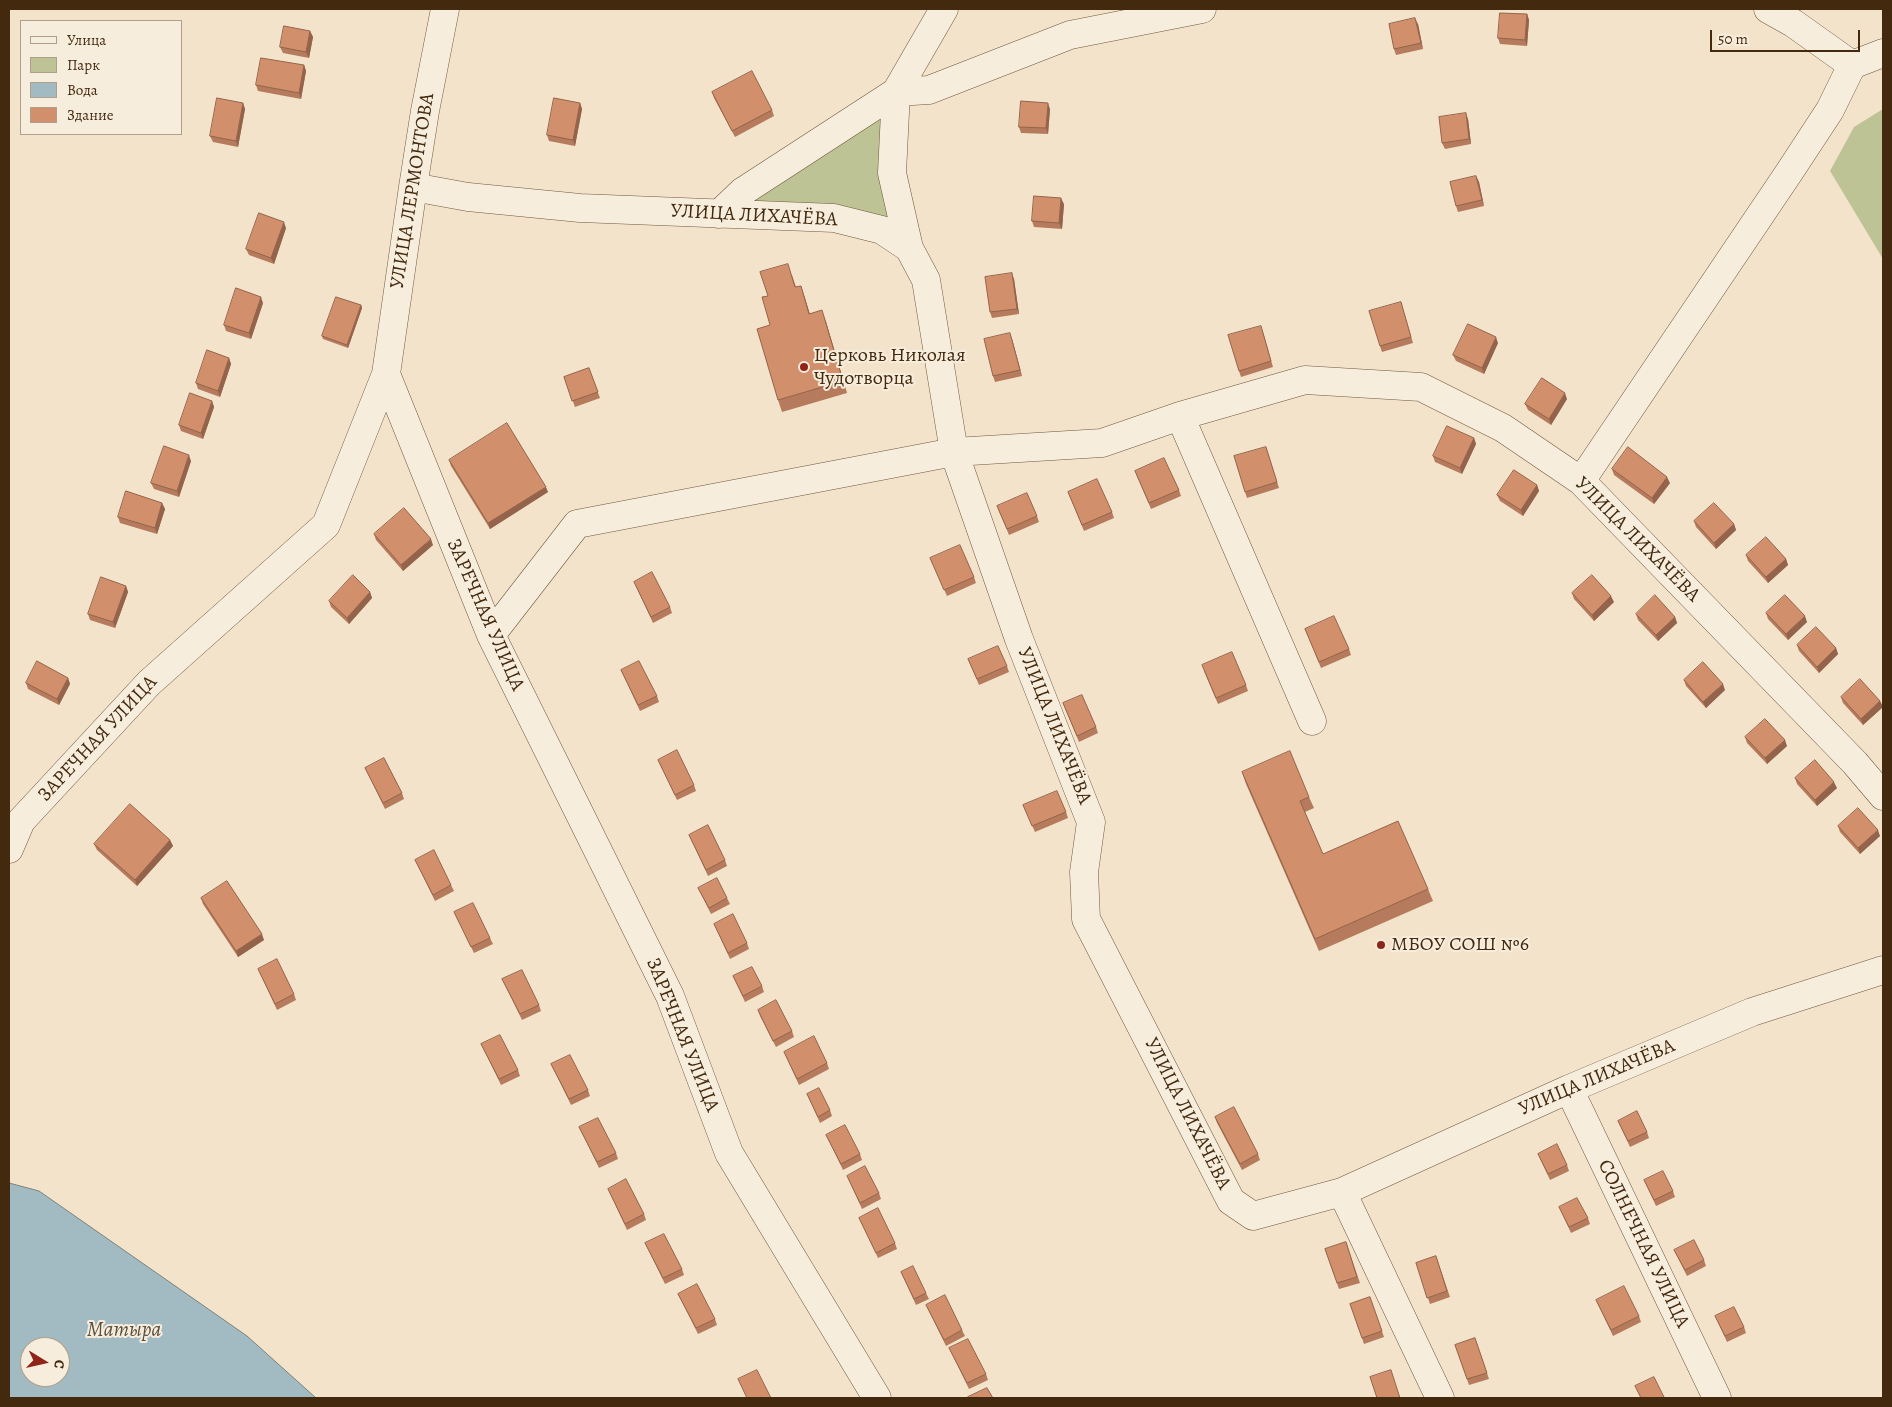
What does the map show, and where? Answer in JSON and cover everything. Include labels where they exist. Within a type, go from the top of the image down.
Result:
[{"type":"street","name":"УЛИЦА ЛЕРМОНТОВА","points":[[386,374],[412,187],[445,9]]},
{"type":"street","points":[[719,214],[742,192],[896,92],[944,9]]},
{"type":"street","points":[[896,92],[929,90],[1070,35],[1202,9]]},
{"type":"street","points":[[1768,9],[1793,24],[1852,66]]},
{"type":"street","points":[[1581,481],[1830,110],[1852,66],[1883,53]]},
{"type":"street","points":[[896,92],[892,172],[909,248]]},
{"type":"street","name":"УЛИЦА ЛИХАЧЁВА","points":[[412,187],[468,197],[580,208],[834,218],[882,230],[909,248],[926,280],[954,452],[1019,639],[1091,822],[1084,872],[1086,919],[1231,1201],[1252,1216],[1342,1192],[1569,1089],[1752,1012],[1883,970]]},
{"type":"street","name":"ЗАРЕЧНАЯ УЛИЦА","points":[[386,374],[491,635],[670,996],[729,1153],[877,1398]]},
{"type":"street","name":"ЗАРЕЧНАЯ УЛИЦА","points":[[9,849],[21,821],[149,683],[326,525],[386,374]]},
{"type":"street","name":"УЛИЦА ЛИХАЧЁВА","points":[[491,635],[577,524],[954,452],[1102,443],[1180,416],[1305,380],[1421,387],[1503,428],[1581,481],[1855,763],[1883,796]]},
{"type":"street","points":[[1180,416],[1312,721]]},
{"type":"street","name":"СОЛНЕЧНАЯ УЛИЦА","points":[[1569,1089],[1717,1398]]},
{"type":"street","points":[[1342,1192],[1440,1398]]},
{"type":"green space","points":[[886,107],[895,223],[744,210],[744,198]]},
{"type":"green space","points":[[1883,109],[1883,259],[1830,171],[1854,127]]},
{"type":"water","name":"Матыра","points":[[9,1183],[39,1191],[247,1336],[316,1398],[9,1398]]},
{"type":"building","points":[[1500,13],[1527,14],[1525,40],[1498,38]]},
{"type":"building","points":[[1415,18],[1421,43],[1394,49],[1389,24]]},
{"type":"building","points":[[284,26],[310,31],[306,52],[280,47]]},
{"type":"building","points":[[261,58],[304,65],[299,93],[256,85]]},
{"type":"building","points":[[752,71],[772,110],[732,131],[712,92]]},
{"type":"building","points":[[217,98],[243,103],[236,141],[210,136]]},
{"type":"building","points":[[554,98],[580,103],[573,140],[547,135]]},
{"type":"building","points":[[1021,101],[1048,103],[1046,128],[1019,127]]},
{"type":"building","points":[[1466,113],[1469,139],[1442,143],[1439,117]]},
{"type":"building","points":[[1476,176],[1482,200],[1456,206],[1450,182]]},
{"type":"building","points":[[1034,196],[1061,198],[1059,223],[1032,221]]},
{"type":"building","points":[[259,213],[284,222],[271,258],[246,249]]},
{"type":"building","name":"Церковь Николая Чудотворца","points":[[788,264],[795,287],[801,286],[809,314],[822,310],[843,381],[778,400],[757,329],[770,325],[762,297],[768,296],[760,272]]},
{"type":"building","points":[[1012,273],[1017,309],[990,312],[985,277]]},
{"type":"building","points":[[236,288],[261,297],[249,333],[224,325]]},
{"type":"building","points":[[336,297],[361,305],[347,345],[322,336]]},
{"type":"building","points":[[1401,302],[1411,337],[1380,346],[1369,311]]},
{"type":"building","points":[[1468,324],[1496,337],[1482,368],[1453,355]]},
{"type":"building","points":[[1261,326],[1271,361],[1239,371],[1228,335]]},
{"type":"building","points":[[1010,333],[1020,370],[993,376],[984,339]]},
{"type":"building","points":[[207,350],[229,358],[218,391],[196,383]]},
{"type":"building","points":[[589,368],[598,392],[572,401],[564,377]]},
{"type":"building","points":[[1542,378],[1565,393],[1549,419],[1525,404]]},
{"type":"building","points":[[190,393],[212,401],[201,433],[179,425]]},
{"type":"building","points":[[507,423],[546,487],[488,523],[449,460]]},
{"type":"building","points":[[1447,426],[1474,438],[1460,468],[1433,456]]},
{"type":"building","points":[[164,446],[189,455],[177,491],[151,483]]},
{"type":"building","points":[[1266,447],[1277,482],[1245,492],[1234,456]]},
{"type":"building","points":[[1628,447],[1667,477],[1652,498],[1612,469]]},
{"type":"building","points":[[1164,458],[1179,490],[1149,503],[1135,471]]},
{"type":"building","points":[[1514,470],[1537,485],[1521,510],[1497,495]]},
{"type":"building","points":[[1097,479],[1112,512],[1082,525],[1068,492]]},
{"type":"building","points":[[126,491],[162,503],[155,528],[118,517]]},
{"type":"building","points":[[1027,493],[1037,516],[1007,529],[997,506]]},
{"type":"building","points":[[1714,503],[1734,524],[1714,543],[1694,521]]},
{"type":"building","points":[[404,508],[431,539],[401,565],[374,534]]},
{"type":"building","points":[[1766,537],[1786,559],[1766,577],[1746,555]]},
{"type":"building","points":[[960,545],[974,577],[944,590],[930,558]]},
{"type":"building","points":[[652,572],[670,607],[651,617],[634,582]]},
{"type":"building","points":[[353,575],[370,592],[347,618],[329,601]]},
{"type":"building","points":[[1592,575],[1611,596],[1592,615],[1572,593]]},
{"type":"building","points":[[101,577],[126,586],[113,622],[88,614]]},
{"type":"building","points":[[1655,595],[1675,617],[1656,635],[1636,614]]},
{"type":"building","points":[[1785,595],[1805,616],[1786,634],[1766,613]]},
{"type":"building","points":[[1334,616],[1349,649],[1319,662],[1305,629]]},
{"type":"building","points":[[1816,627],[1836,648],[1817,667],[1797,645]]},
{"type":"building","points":[[998,646],[1007,666],[977,679],[968,659]]},
{"type":"building","points":[[1232,652],[1246,685],[1216,698],[1202,665]]},
{"type":"building","points":[[37,661],[68,678],[57,699],[26,683]]},
{"type":"building","points":[[639,661],[657,696],[638,705],[621,670]]},
{"type":"building","points":[[1703,662],[1723,684],[1703,702],[1684,680]]},
{"type":"building","points":[[1860,679],[1880,701],[1861,719],[1841,697]]},
{"type":"building","points":[[1082,695],[1096,727],[1077,736],[1063,703]]},
{"type":"building","points":[[1765,719],[1785,740],[1765,758],[1745,737]]},
{"type":"building","points":[[677,750],[694,785],[675,795],[658,760]]},
{"type":"building","points":[[1290,751],[1309,797],[1300,801],[1323,854],[1398,821],[1428,889],[1315,939],[1242,772]]},
{"type":"building","points":[[384,758],[402,793],[383,803],[365,768]]},
{"type":"building","points":[[1815,760],[1834,782],[1815,800],[1795,778]]},
{"type":"building","points":[[1057,791],[1066,812],[1032,826],[1023,805]]},
{"type":"building","points":[[130,804],[170,840],[135,880],[94,844]]},
{"type":"building","points":[[1858,808],[1878,830],[1858,848],[1838,826]]},
{"type":"building","points":[[708,825],[725,860],[706,870],[689,835]]},
{"type":"building","points":[[434,850],[451,885],[433,895],[415,860]]},
{"type":"building","points":[[717,878],[727,898],[709,908],[698,888]]},
{"type":"building","points":[[227,881],[262,934],[236,951],[201,898]]},
{"type":"building","points":[[473,903],[490,938],[471,947],[454,912]]},
{"type":"building","points":[[733,914],[747,943],[728,953],[714,924]]},
{"type":"building","points":[[277,959],[294,994],[275,1004],[258,969]]},
{"type":"building","points":[[752,967],[762,986],[743,996],[733,976]]},
{"type":"building","points":[[522,970],[539,1005],[520,1014],[502,979]]},
{"type":"building","points":[[776,1000],[792,1031],[773,1041],[758,1010]]},
{"type":"building","points":[[500,1035],[518,1070],[499,1079],[481,1044]]},
{"type":"building","points":[[814,1036],[827,1063],[797,1079],[784,1052]]},
{"type":"building","points":[[570,1055],[588,1090],[569,1099],[551,1064]]},
{"type":"building","points":[[819,1088],[830,1110],[818,1117],[807,1094]]},
{"type":"building","points":[[1234,1107],[1258,1154],[1240,1164],[1215,1117]]},
{"type":"building","points":[[1637,1111],[1647,1132],[1628,1141],[1618,1121]]},
{"type":"building","points":[[598,1118],[616,1153],[597,1162],[579,1127]]},
{"type":"building","points":[[845,1125],[860,1154],[841,1164],[826,1135]]},
{"type":"building","points":[[1557,1144],[1567,1165],[1548,1174],[1538,1154]]},
{"type":"building","points":[[865,1166],[879,1193],[860,1203],[847,1176]]},
{"type":"building","points":[[1663,1171],[1673,1191],[1654,1200],[1644,1180]]},
{"type":"building","points":[[626,1179],[644,1214],[625,1224],[608,1189]]},
{"type":"building","points":[[1577,1198],[1588,1218],[1569,1227],[1559,1207]]},
{"type":"building","points":[[878,1208],[895,1243],[876,1253],[859,1218]]},
{"type":"building","points":[[664,1234],[682,1269],[663,1278],[645,1243]]},
{"type":"building","points":[[1694,1240],[1704,1260],[1685,1270],[1674,1250]]},
{"type":"building","points":[[1346,1242],[1357,1277],[1337,1283],[1325,1249]]},
{"type":"building","points":[[1436,1256],[1447,1291],[1427,1298],[1416,1263]]},
{"type":"building","points":[[913,1266],[926,1293],[914,1299],[901,1272]]},
{"type":"building","points":[[697,1284],[715,1319],[696,1328],[678,1294]]},
{"type":"building","points":[[1624,1286],[1639,1316],[1611,1330],[1596,1300]]},
{"type":"building","points":[[945,1295],[962,1330],[944,1340],[926,1305]]},
{"type":"building","points":[[1370,1297],[1382,1331],[1362,1338],[1350,1304]]},
{"type":"building","points":[[1734,1307],[1744,1327],[1725,1336],[1715,1316]]},
{"type":"building","points":[[1475,1338],[1487,1373],[1467,1379],[1455,1345]]},
{"type":"building","points":[[968,1339],[986,1374],[967,1383],[949,1348]]},
{"type":"building","points":[[757,1370],[771,1398],[747,1398],[738,1379]]},
{"type":"building","points":[[1391,1370],[1400,1398],[1377,1398],[1370,1377]]},
{"type":"building","points":[[1654,1377],[1664,1397],[1641,1398],[1635,1386]]},
{"type":"building","points":[[987,1388],[993,1398],[968,1397]]},
{"type":"place","name":"Церковь Николая Чудотворца","points":[[804,367]]},
{"type":"place","name":"МБОУ СОШ №6","points":[[1381,945]]}]
